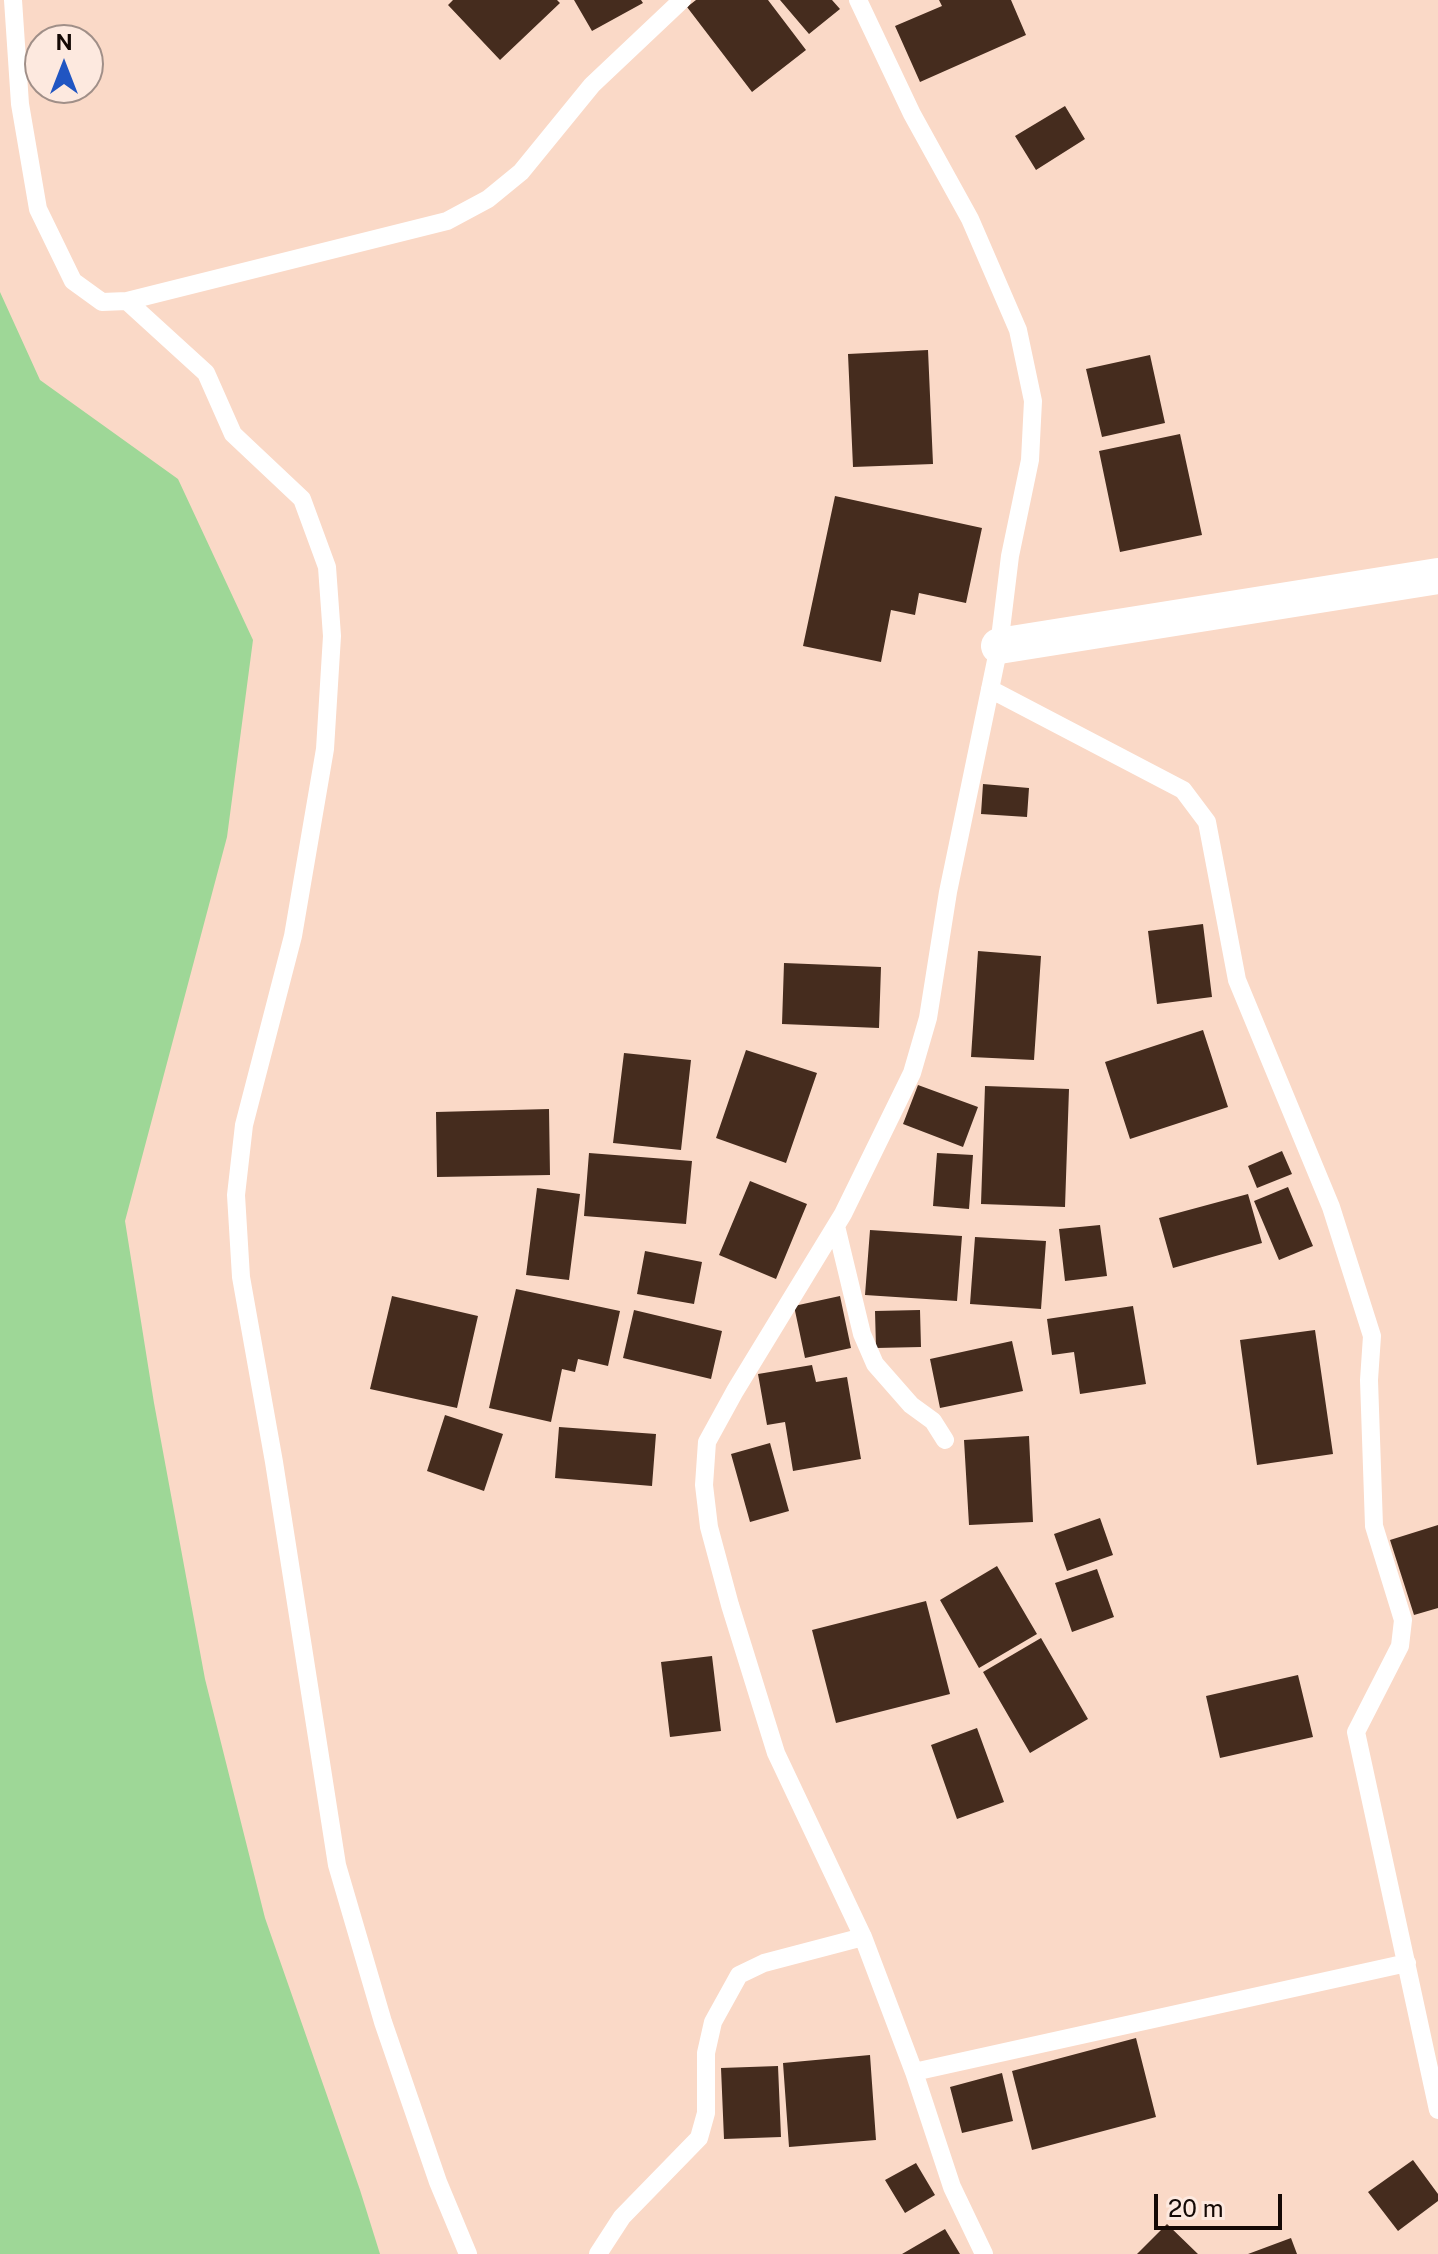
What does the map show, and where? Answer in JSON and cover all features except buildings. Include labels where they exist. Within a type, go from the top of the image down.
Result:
[{"type":"street","points":[[999,646],[1438,576]]},
{"type":"lane","points":[[13,0],[20,104],[38,209],[73,281],[102,302],[127,301],[447,221],[488,199],[521,172],[592,85],[682,0]]},
{"type":"lane","points":[[858,0],[912,114],[970,219],[1018,330],[1033,401],[1030,460],[1010,556],[999,646],[948,892],[928,1018],[912,1073],[836,1226],[707,1442],[704,1485],[709,1527],[776,1753],[863,1937],[914,2072],[952,2187],[984,2254]]},
{"type":"lane","points":[[127,301],[206,373],[233,434],[302,499],[327,567],[332,636],[325,749],[293,936],[244,1125],[236,1195],[241,1277],[274,1462],[337,1865],[383,2022],[438,2182],[468,2254]]},
{"type":"lane","points":[[990,689],[1183,790],[1207,822],[1237,980],[1331,1207],[1372,1336],[1369,1380],[1374,1526],[1403,1620],[1400,1646],[1356,1732],[1438,2110]]},
{"type":"lane","points":[[836,1226],[862,1334],[875,1364],[911,1405],[933,1421],[945,1440]]},
{"type":"lane","points":[[598,2254],[622,2217],[699,2138],[706,2113],[706,2053],[713,2022],[739,1975],[764,1963],[863,1937]]},
{"type":"lane","points":[[914,2072],[1407,1963]]},
{"type":"green space","points":[[0,292],[40,380],[178,479],[253,640],[227,837],[125,1221],[154,1403],[205,1679],[265,1918],[380,2254],[0,2254]]}]
